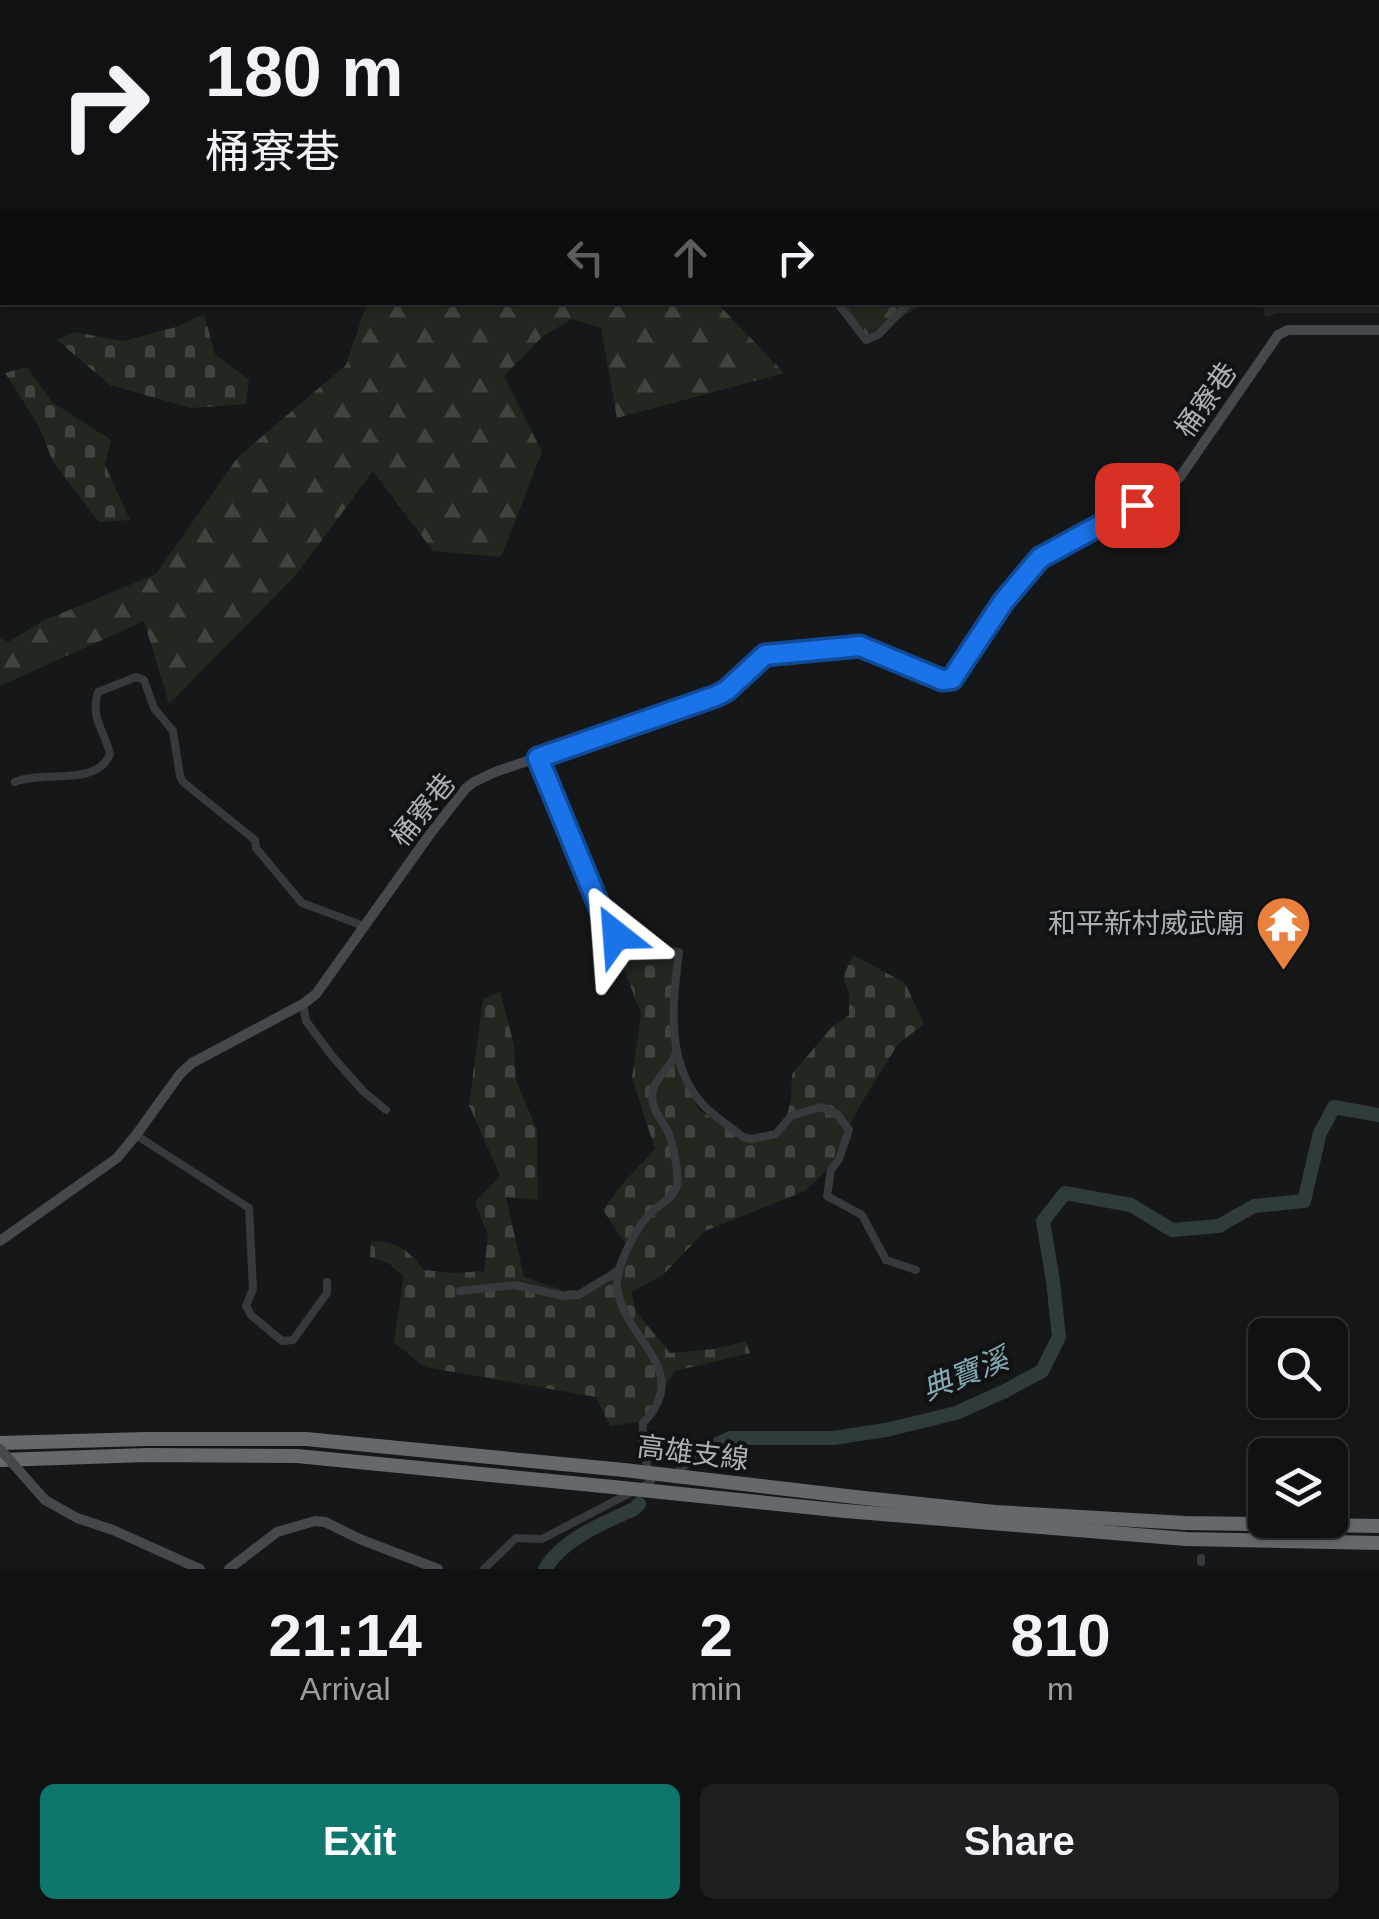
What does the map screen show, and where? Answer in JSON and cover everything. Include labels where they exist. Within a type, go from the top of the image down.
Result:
[{"type":"highway","name":"高雄支線","points":[[0,1446],[146,1438],[306,1440],[624,1470],[995,1512],[1185,1524],[1379,1526]]},
{"type":"highway","name":"高雄支線","points":[[0,1460],[148,1455],[297,1456],[845,1511],[1186,1540],[1379,1543]]},
{"type":"street","points":[[839,305],[866,340],[878,335],[907,305]]},
{"type":"street","name":"桶寮巷","points":[[0,1241],[117,1158],[192,1063],[316,994],[466,788],[495,772],[716,696],[765,655],[860,646],[942,680],[952,679],[1003,602],[1040,558],[1170,487],[1283,331],[1379,330]]},
{"type":"street","points":[[15,782],[98,770],[110,754],[96,717],[98,692],[136,677],[144,680],[154,708],[173,731],[184,782],[255,840],[256,848],[302,903],[364,926]]},
{"type":"street","points":[[484,1569],[516,1538],[542,1539],[651,1482],[642,1444],[642,1423],[661,1398],[658,1366],[622,1310],[618,1271],[646,1218],[677,1184],[670,1136],[654,1108],[654,1090],[674,1063],[676,1052],[672,1010],[678,952],[636,956],[628,952],[604,918],[538,758]]},
{"type":"street","points":[[304,1004],[306,1020],[332,1056],[386,1110]]},
{"type":"street","points":[[676,1052],[688,1082],[705,1106],[750,1140],[776,1134],[791,1116],[821,1107],[837,1114],[849,1130],[831,1170],[826,1196],[862,1215],[886,1260],[916,1270]]},
{"type":"street","points":[[136,1136],[249,1208],[254,1289],[246,1306],[251,1315],[282,1340],[293,1340],[327,1293],[327,1282]]},
{"type":"street","points":[[460,1291],[515,1285],[562,1296],[578,1295],[618,1271]]},
{"type":"street","points":[[0,1446],[44,1500],[76,1518],[200,1569]]},
{"type":"street","points":[[229,1569],[277,1532],[315,1521],[438,1569]]},
{"type":"shaded area","points":[[1262,305],[1379,305],[1379,313],[1280,313],[1265,317]]},
{"type":"green space","points":[[366,305],[719,305],[784,373],[617,418],[601,328],[572,319],[542,337],[504,376],[542,452],[501,557],[433,551],[373,471],[295,576],[169,704],[144,621],[0,686],[0,638],[8,642],[45,620],[156,574],[238,457],[346,365]]},
{"type":"green space","points":[[840,305],[921,305],[866,340]]},
{"type":"green space","points":[[204,314],[215,354],[249,380],[246,404],[191,408],[110,385],[57,340],[74,332],[123,341],[176,327]]},
{"type":"green space","points":[[27,367],[52,402],[111,440],[105,465],[130,520],[99,522],[53,462],[39,426],[5,373]]},
{"type":"green space","points":[[671,951],[681,972],[676,1014],[681,1076],[699,1110],[732,1131],[757,1139],[784,1129],[792,1074],[831,1028],[849,1015],[849,994],[843,977],[853,955],[905,983],[924,1024],[898,1044],[859,1107],[829,1168],[805,1191],[705,1231],[663,1275],[631,1292],[637,1313],[670,1353],[746,1341],[750,1353],[675,1371],[638,1422],[610,1426],[596,1397],[425,1367],[394,1343],[403,1276],[390,1264],[370,1257],[371,1241],[402,1248],[424,1270],[484,1271],[488,1235],[475,1202],[500,1176],[469,1105],[483,999],[500,992],[514,1045],[516,1080],[537,1130],[538,1200],[506,1197],[524,1277],[565,1291],[589,1289],[631,1252],[603,1210],[655,1149],[632,1078],[641,1014],[620,958]]},
{"type":"waterway","name":"典寶溪","points":[[682,1464],[730,1438],[833,1438],[886,1430],[956,1413],[1005,1391],[1042,1371],[1059,1337],[1043,1221],[1065,1193],[1131,1205],[1172,1230],[1219,1226],[1254,1206],[1304,1201],[1320,1133],[1334,1107],[1379,1115]]},
{"type":"waterway","name":"典寶溪","points":[[545,1569],[573,1541],[639,1504]]},
{"type":"place","name":"和平新村威武廟","points":[[1283,972]]},
{"type":"route","points":[[616,935],[604,918],[538,758],[716,696],[765,655],[860,646],[942,680],[952,679],[1003,602],[1040,558],[1137,505]]}]
